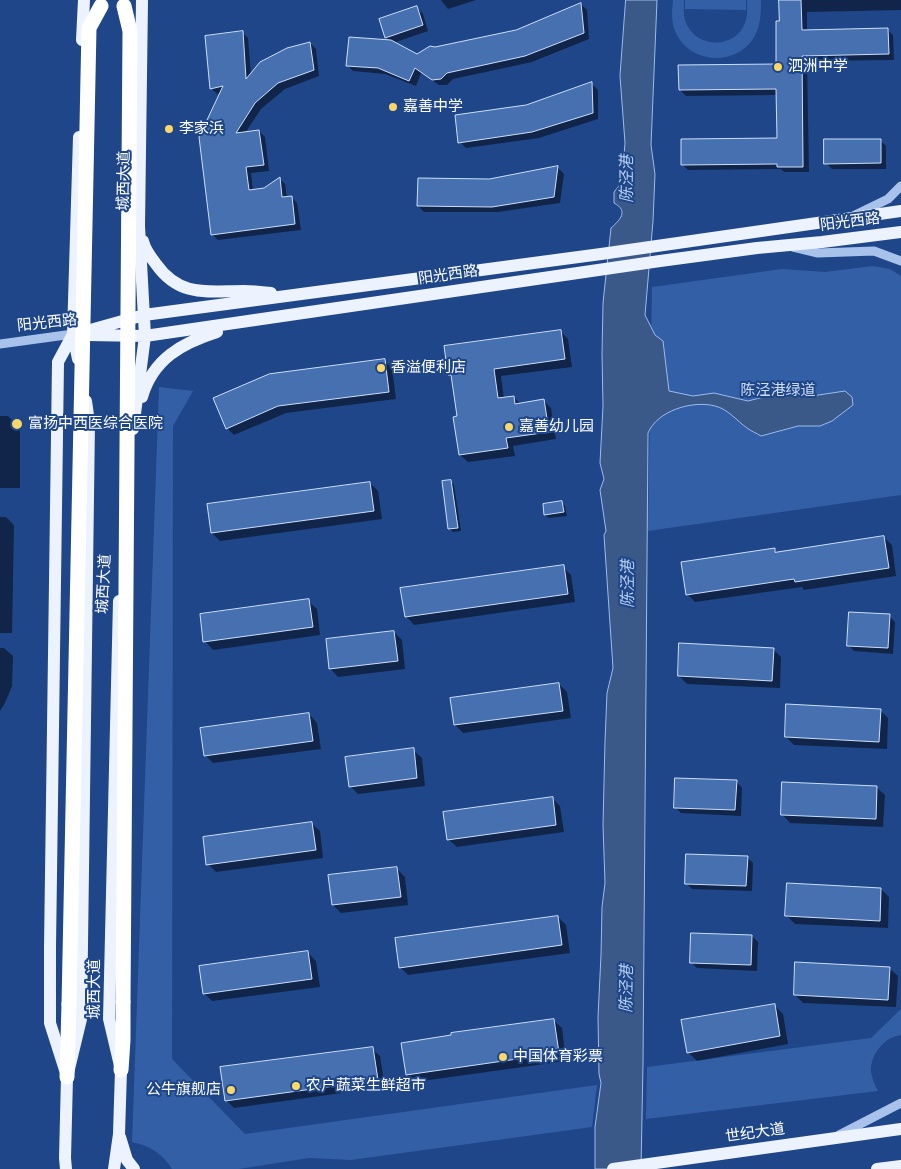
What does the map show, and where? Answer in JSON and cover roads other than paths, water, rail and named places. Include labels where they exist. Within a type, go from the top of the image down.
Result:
[{"type":"highway","points":[[67,1078],[90,28],[101,3]]},
{"type":"highway","points":[[121,1070],[130,41],[130,31],[124,3]]},
{"type":"main road","name":"城西大道","points":[[64,1165],[67,1078],[81,1020],[89,422],[73,334],[84,0]]},
{"type":"main road","name":"城西大道","points":[[114,1169],[119,1134],[121,1070],[109,1019],[119,580],[133,428],[145,336],[139,226],[142,0]]},
{"type":"main road","name":"阳光西路","points":[[301,294],[661,246],[901,211]]},
{"type":"main road","points":[[139,226],[145,248],[161,271],[173,281],[190,290],[301,294]]},
{"type":"main road","name":"阳光西路","points":[[73,334],[145,336],[660,261],[901,232]]},
{"type":"main road","points":[[73,334],[144,315],[301,294]]},
{"type":"main road","points":[[133,428],[145,384],[165,357],[192,340],[248,321]]},
{"type":"main road","name":"城西大道","points":[[67,1078],[50,1022],[50,947],[58,362],[73,334]]},
{"type":"main road","name":"世纪大道","points":[[613,1169],[901,1129]]},
{"type":"main road","points":[[119,1134],[128,1160],[134,1169]]},
{"type":"main road","points":[[877,1169],[901,1166]]},
{"type":"street","points":[[848,218],[888,198],[901,186]]},
{"type":"street","points":[[786,246],[818,253],[874,251],[901,261]]},
{"type":"street","name":"阳光西路","points":[[0,344],[73,334]]},
{"type":"street","points":[[830,1139],[901,1103]]},
{"type":"water","name":"陈泾港","points":[[626,0],[657,0],[651,145],[655,174],[645,315],[655,335],[663,341],[669,391],[693,396],[714,393],[748,401],[791,390],[812,396],[845,391],[852,397],[853,405],[832,421],[820,426],[798,426],[761,436],[728,412],[715,406],[686,406],[667,413],[653,425],[648,433],[641,1169],[595,1169],[595,1127],[601,1083],[599,1074],[598,1017],[602,907],[605,883],[603,825],[605,741],[607,693],[613,668],[604,535],[606,531],[600,490],[604,479],[600,463],[603,406],[603,303],[611,228],[620,219],[622,212],[619,206],[614,203],[614,192],[622,182],[625,143],[620,76]]},
{"type":"place","name":"泗洲中学","points":[[778,67]]},
{"type":"place","name":"嘉善中学","points":[[393,107]]},
{"type":"place","name":"李家浜","points":[[169,129]]},
{"type":"place","name":"香溢便利店","points":[[381,368]]},
{"type":"place","name":"富扬中西医综合医院","points":[[17,424]]},
{"type":"place","name":"嘉善幼儿园","points":[[509,427]]},
{"type":"place","name":"中国体育彩票","points":[[503,1057]]},
{"type":"place","name":"农户蔬菜生鲜超市","points":[[296,1086]]},
{"type":"place","name":"公牛旗舰店","points":[[231,1090]]},
{"type":"park label","name":"陈泾港绿道","points":[[778,391]]}]
